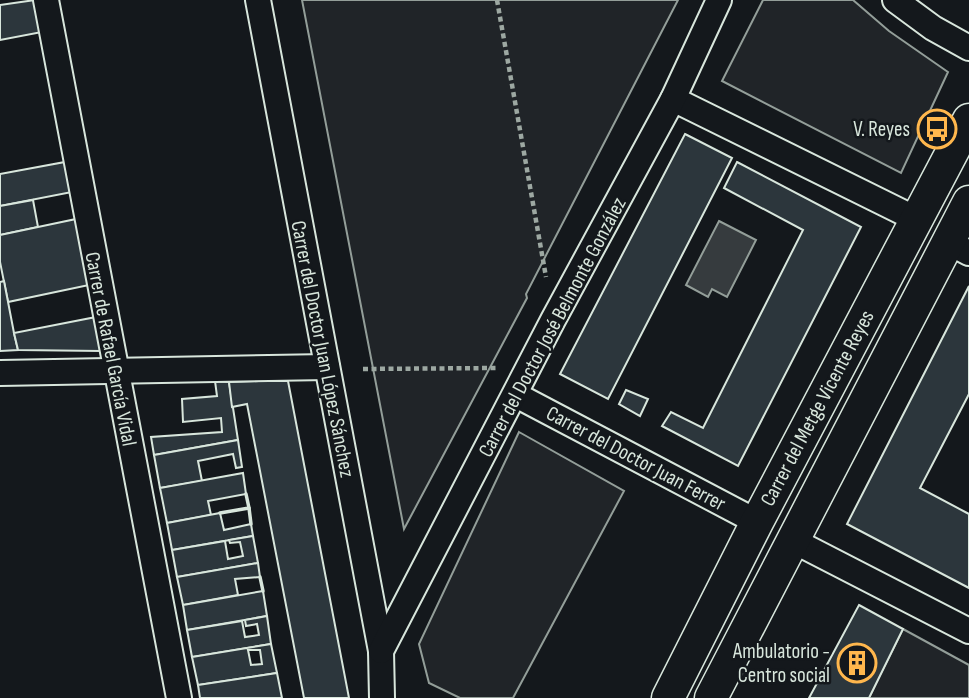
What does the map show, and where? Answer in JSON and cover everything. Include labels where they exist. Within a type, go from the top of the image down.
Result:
[{"type":"street","name":"Carrer de Rafael García Vidal","points":[[46,0],[179,698]]},
{"type":"street","name":"Carrer del Doctor Juan López Sánchez","points":[[258,0],[381,651],[382,698]]},
{"type":"street","name":"Carrer del Doctor José Belmonte González","points":[[381,651],[553,320],[673,99],[719,0]]},
{"type":"street","points":[[895,0],[933,28],[969,48]]},
{"type":"street","points":[[673,99],[918,220]]},
{"type":"street","name":"Carrer del Metge Vicente Reyes","points":[[668,698],[757,522],[969,120]]},
{"type":"street","name":"Carrer del Metge Vicente Reyes","points":[[711,698],[792,540],[958,247],[969,202]]},
{"type":"street","points":[[0,373],[327,367]]},
{"type":"street","name":"Carrer del Doctor Juan Ferrer","points":[[516,395],[757,522]]},
{"type":"street","points":[[792,540],[969,631]]},
{"type":"path","points":[[497,0],[553,320]]},
{"type":"path","points":[[363,369],[497,368]]},
{"type":"shaded area","points":[[302,0],[678,0],[526,294],[527,298],[404,529]]},
{"type":"shaded area","points":[[763,0],[853,0],[889,31],[948,72],[901,173],[722,81]]},
{"type":"shaded area","points":[[719,221],[756,240],[727,297],[712,289],[708,297],[686,285]]},
{"type":"shaded area","points":[[519,432],[624,491],[513,698],[460,698],[429,683],[419,644]]},
{"type":"shaded area","points":[[903,629],[969,665],[969,698],[869,698]]},
{"type":"building","points":[[35,0],[42,32],[0,40],[0,5]]},
{"type":"building","points":[[685,134],[732,158],[608,399],[560,374]]},
{"type":"building","points":[[65,162],[72,192],[0,206],[0,174]]},
{"type":"building","points":[[737,162],[861,227],[738,466],[662,426],[671,412],[703,428],[803,230],[724,188]]},
{"type":"building","points":[[33,200],[38,227],[0,235],[0,206]]},
{"type":"building","points":[[76,219],[89,285],[8,302],[0,262],[0,235]]},
{"type":"building","points":[[4,281],[18,350],[0,351],[0,282]]},
{"type":"building","points":[[969,286],[969,394],[920,488],[969,514],[969,588],[847,524]]},
{"type":"building","points":[[96,317],[101,351],[18,350],[14,333]]},
{"type":"building","points":[[215,381],[229,382],[238,440],[154,455],[151,437],[222,432],[221,418],[183,422],[182,399],[217,396]]},
{"type":"building","points":[[288,381],[349,698],[304,698],[247,404],[232,407],[229,382]]},
{"type":"building","points":[[626,390],[648,399],[640,416],[619,404]]},
{"type":"building","points":[[238,440],[242,467],[236,468],[233,454],[198,461],[202,481],[160,488],[154,455]]},
{"type":"building","points":[[243,473],[246,494],[208,501],[211,515],[167,523],[160,488]]},
{"type":"building","points":[[220,513],[224,530],[251,524],[253,536],[172,550],[167,523]]},
{"type":"building","points":[[253,536],[258,563],[177,577],[172,550],[225,541],[228,559],[243,556],[240,542],[230,543],[229,540]]},
{"type":"building","points":[[258,563],[260,577],[235,579],[238,595],[183,605],[177,577]]},
{"type":"building","points":[[263,591],[267,616],[187,630],[183,605]]},
{"type":"building","name":"Ambulatorio - Centro social","points":[[859,605],[903,629],[869,698],[809,698]]},
{"type":"building","points":[[267,616],[271,644],[192,657],[187,630],[242,621],[245,637],[259,635],[257,624],[246,626],[245,620]]},
{"type":"building","points":[[271,644],[277,673],[198,685],[192,657]],"holes":[[[248,650],[260,650],[262,664],[251,665]]]},
{"type":"building","points":[[277,673],[282,698],[200,698],[198,685]]},
{"type":"wall","points":[[220,513],[249,508],[246,494]]},
{"type":"wall","points":[[249,508],[251,524]]},
{"type":"wall","points":[[260,577],[263,591]]},
{"type":"place","name":"V. Reyes","points":[[937,129]]},
{"type":"place","name":"Ambulatorio - Centro social","points":[[857,663]]}]
